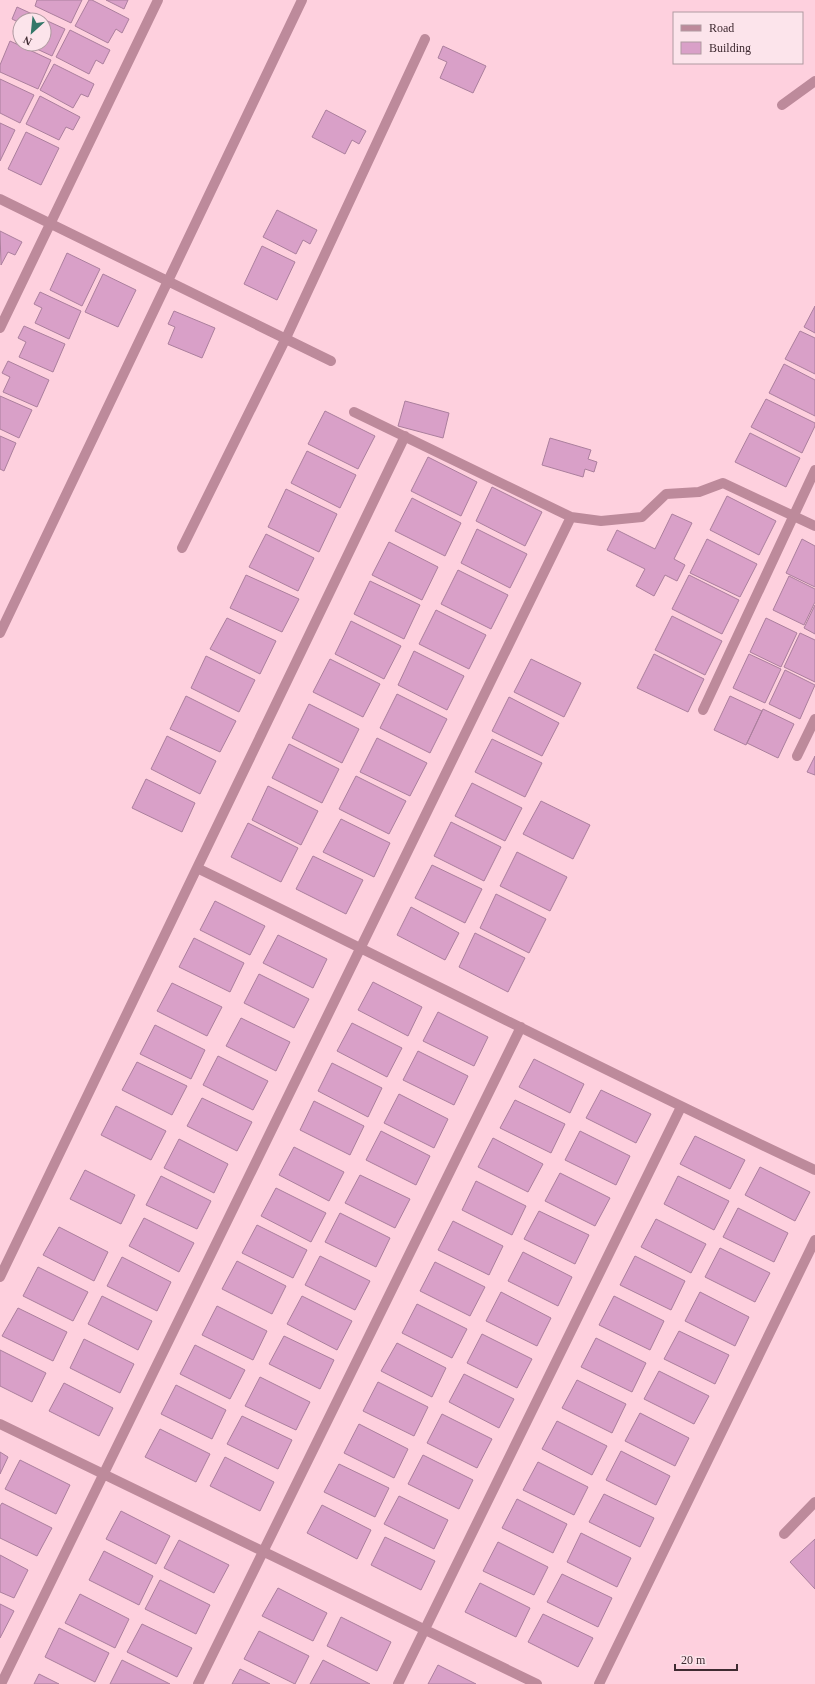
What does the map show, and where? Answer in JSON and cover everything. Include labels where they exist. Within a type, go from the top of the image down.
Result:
[{"type":"street","points":[[0,328],[158,0]]},
{"type":"street","points":[[0,633],[302,0]]},
{"type":"street","points":[[182,548],[286,338],[425,39]]},
{"type":"street","points":[[782,105],[815,81]]},
{"type":"street","points":[[0,199],[332,361]]},
{"type":"street","points":[[354,412],[571,517],[601,521],[642,517],[666,494],[699,492],[723,483],[815,526]]},
{"type":"street","points":[[0,1277],[405,436]]},
{"type":"street","points":[[703,710],[815,470]]},
{"type":"street","points":[[1,1684],[571,517]]},
{"type":"street","points":[[797,756],[815,720]]},
{"type":"street","points":[[198,868],[681,1107],[815,1170]]},
{"type":"street","points":[[198,1684],[520,1027]]},
{"type":"street","points":[[398,1684],[681,1107]]},
{"type":"street","points":[[599,1684],[815,1240]]},
{"type":"street","points":[[0,1424],[537,1684]]},
{"type":"street","points":[[784,1534],[815,1502]]},
{"type":"building","points":[[37,0],[82,0],[71,23],[52,14],[52,12],[48,12],[35,6]]},
{"type":"building","points":[[89,0],[92,0],[129,19],[122,33],[116,29],[108,43],[75,26]]},
{"type":"building","points":[[106,0],[128,0],[124,9]]},
{"type":"building","points":[[17,7],[28,12],[15,12]]},
{"type":"building","points":[[52,23],[65,29],[52,56],[43,52],[52,52]]},
{"type":"building","points":[[70,30],[110,50],[103,64],[96,60],[89,74],[56,57]]},
{"type":"building","points":[[10,41],[12,42],[12,52],[34,52],[51,60],[38,89],[0,72],[0,65]]},
{"type":"building","points":[[443,46],[486,66],[473,93],[440,78],[447,62],[438,58]]},
{"type":"building","points":[[54,64],[94,84],[88,97],[81,94],[73,108],[40,90]]},
{"type":"building","points":[[0,79],[34,95],[20,123],[0,113]]},
{"type":"building","points":[[40,96],[80,117],[73,130],[66,127],[59,140],[26,124]]},
{"type":"building","points":[[326,110],[366,131],[359,144],[352,140],[345,154],[312,137]]},
{"type":"building","points":[[0,123],[15,130],[0,161]]},
{"type":"building","points":[[26,132],[59,148],[41,185],[8,169]]},
{"type":"building","points":[[277,210],[317,230],[310,244],[303,240],[296,254],[263,237]]},
{"type":"building","points":[[0,231],[22,242],[15,255],[8,252],[1,265]]},
{"type":"building","points":[[262,246],[295,262],[277,300],[244,284]]},
{"type":"building","points":[[67,253],[100,269],[82,306],[50,290]]},
{"type":"building","points":[[103,274],[136,290],[118,327],[85,312]]},
{"type":"building","points":[[40,292],[81,311],[69,339],[35,323],[42,308],[34,304]]},
{"type":"building","points":[[815,306],[815,333],[804,327]]},
{"type":"building","points":[[174,311],[215,328],[202,358],[168,344],[175,327],[168,324]]},
{"type":"building","points":[[24,326],[65,344],[53,372],[19,357],[26,342],[18,338]]},
{"type":"building","points":[[800,331],[815,338],[815,374],[785,359]]},
{"type":"building","points":[[8,361],[49,380],[37,407],[3,392],[10,377],[2,373]]},
{"type":"building","points":[[784,364],[815,380],[815,416],[769,393]]},
{"type":"building","points":[[0,396],[32,410],[19,438],[0,429]]},
{"type":"building","points":[[766,399],[815,423],[802,453],[751,427]]},
{"type":"building","points":[[405,401],[449,413],[443,438],[398,426]]},
{"type":"building","points":[[325,411],[375,436],[358,469],[308,444]]},
{"type":"building","points":[[750,433],[800,458],[786,487],[735,462]]},
{"type":"building","points":[[0,436],[16,443],[4,471],[0,469]]},
{"type":"building","points":[[550,438],[591,450],[588,459],[597,462],[594,472],[585,469],[583,477],[542,465]]},
{"type":"building","points":[[307,451],[356,475],[340,508],[291,483]]},
{"type":"building","points":[[428,457],[477,482],[461,516],[411,491]]},
{"type":"building","points":[[492,487],[542,512],[525,546],[476,521]]},
{"type":"building","points":[[286,489],[337,514],[319,552],[268,527]]},
{"type":"building","points":[[727,496],[776,521],[759,555],[710,530]]},
{"type":"building","points":[[412,498],[461,523],[445,556],[395,531]]},
{"type":"building","points":[[672,514],[692,523],[674,559],[685,565],[677,581],[665,575],[654,596],[636,586],[645,569],[607,550],[617,530],[655,549]]},
{"type":"building","points":[[477,529],[527,554],[510,588],[461,563]]},
{"type":"building","points":[[266,534],[314,558],[298,591],[249,567]]},
{"type":"building","points":[[707,539],[757,564],[740,597],[690,573]]},
{"type":"building","points":[[802,539],[815,546],[815,587],[786,573]]},
{"type":"building","points":[[389,542],[438,567],[422,600],[372,575]]},
{"type":"building","points":[[458,570],[508,595],[491,629],[441,604]]},
{"type":"building","points":[[246,575],[299,599],[282,632],[230,608]]},
{"type":"building","points":[[689,575],[739,600],[722,634],[672,609]]},
{"type":"building","points":[[789,576],[815,589],[815,602],[804,625],[773,610]]},
{"type":"building","points":[[370,581],[420,605],[404,639],[354,614]]},
{"type":"building","points":[[815,605],[815,634],[804,628]]},
{"type":"building","points":[[436,610],[486,635],[469,669],[419,644]]},
{"type":"building","points":[[672,616],[722,641],[705,675],[655,650]]},
{"type":"building","points":[[227,618],[276,641],[260,674],[210,649]]},
{"type":"building","points":[[766,618],[797,633],[781,667],[750,652]]},
{"type":"building","points":[[351,621],[401,646],[384,679],[335,654]]},
{"type":"building","points":[[800,633],[815,640],[815,682],[784,667]]},
{"type":"building","points":[[414,651],[464,676],[447,710],[398,685]]},
{"type":"building","points":[[654,654],[704,679],[688,712],[637,688]]},
{"type":"building","points":[[749,654],[781,669],[765,703],[733,688]]},
{"type":"building","points":[[206,656],[255,680],[239,712],[191,688]]},
{"type":"building","points":[[330,659],[380,684],[363,717],[313,692]]},
{"type":"building","points":[[531,659],[581,683],[564,717],[514,692]]},
{"type":"building","points":[[785,670],[815,685],[800,719],[769,704]]},
{"type":"building","points":[[397,694],[447,719],[430,753],[380,728]]},
{"type":"building","points":[[186,696],[236,721],[220,752],[170,729]]},
{"type":"building","points":[[730,696],[762,711],[746,745],[714,730]]},
{"type":"building","points":[[509,697],[559,723],[542,756],[492,731]]},
{"type":"building","points":[[309,704],[359,729],[342,763],[292,738]]},
{"type":"building","points":[[763,709],[794,724],[778,758],[747,743]]},
{"type":"building","points":[[167,736],[216,761],[200,794],[151,769]]},
{"type":"building","points":[[377,738],[427,763],[410,796],[360,772]]},
{"type":"building","points":[[492,739],[542,763],[525,797],[475,772]]},
{"type":"building","points":[[289,744],[339,769],[322,803],[272,778]]},
{"type":"building","points":[[815,756],[815,775],[807,772]]},
{"type":"building","points":[[356,776],[406,801],[389,834],[339,809]]},
{"type":"building","points":[[146,779],[195,803],[182,832],[132,808]]},
{"type":"building","points":[[472,783],[522,808],[505,841],[455,816]]},
{"type":"building","points":[[268,786],[318,811],[301,845],[252,820]]},
{"type":"building","points":[[541,801],[590,825],[573,859],[523,834]]},
{"type":"building","points":[[341,819],[390,843],[374,877],[323,852]]},
{"type":"building","points":[[451,822],[501,847],[484,881],[434,856]]},
{"type":"building","points":[[248,823],[298,848],[281,882],[231,857]]},
{"type":"building","points":[[517,852],[567,877],[550,911],[500,886]]},
{"type":"building","points":[[313,856],[363,880],[346,914],[296,889]]},
{"type":"building","points":[[432,865],[482,889],[465,923],[415,898]]},
{"type":"building","points":[[496,894],[546,919],[529,953],[480,928]]},
{"type":"building","points":[[215,901],[265,926],[250,955],[200,930]]},
{"type":"building","points":[[411,907],[459,933],[445,960],[397,935]]},
{"type":"building","points":[[475,933],[525,958],[508,992],[459,967]]},
{"type":"building","points":[[278,935],[327,959],[313,988],[263,963]]},
{"type":"building","points":[[194,938],[244,963],[230,992],[179,967]]},
{"type":"building","points":[[259,974],[309,999],[294,1028],[244,1003]]},
{"type":"building","points":[[373,982],[422,1007],[408,1036],[358,1010]]},
{"type":"building","points":[[172,983],[222,1007],[207,1036],[157,1011]]},
{"type":"building","points":[[438,1012],[488,1037],[474,1066],[423,1041]]},
{"type":"building","points":[[241,1018],[290,1042],[276,1071],[226,1046]]},
{"type":"building","points":[[352,1023],[402,1048],[387,1077],[337,1051]]},
{"type":"building","points":[[155,1025],[205,1050],[191,1079],[140,1054]]},
{"type":"building","points":[[418,1051],[468,1076],[454,1105],[403,1080]]},
{"type":"building","points":[[218,1056],[268,1081],[253,1110],[203,1085]]},
{"type":"building","points":[[534,1059],[584,1084],[570,1113],[519,1087]]},
{"type":"building","points":[[137,1062],[187,1086],[172,1115],[122,1090]]},
{"type":"building","points":[[332,1063],[382,1088],[368,1117],[318,1091]]},
{"type":"building","points":[[601,1090],[651,1114],[636,1143],[586,1118]]},
{"type":"building","points":[[399,1094],[448,1119],[434,1148],[384,1123]]},
{"type":"building","points":[[202,1098],[252,1122],[237,1151],[187,1126]]},
{"type":"building","points":[[515,1100],[565,1124],[551,1153],[500,1128]]},
{"type":"building","points":[[314,1101],[364,1126],[350,1155],[300,1130]]},
{"type":"building","points":[[116,1106],[166,1131],[151,1160],[101,1135]]},
{"type":"building","points":[[381,1131],[430,1156],[416,1185],[366,1160]]},
{"type":"building","points":[[580,1131],[630,1156],[616,1185],[565,1160]]},
{"type":"building","points":[[695,1136],[745,1160],[730,1189],[680,1164]]},
{"type":"building","points":[[493,1138],[543,1164],[528,1192],[478,1167]]},
{"type":"building","points":[[179,1139],[228,1164],[214,1193],[164,1168]]},
{"type":"building","points":[[294,1147],[344,1172],[329,1201],[279,1175]]},
{"type":"building","points":[[760,1167],[810,1192],[795,1221],[745,1195]]},
{"type":"building","points":[[85,1170],[135,1195],[121,1224],[70,1199]]},
{"type":"building","points":[[560,1173],[610,1198],[595,1226],[545,1201]]},
{"type":"building","points":[[360,1175],[410,1199],[395,1228],[345,1203]]},
{"type":"building","points":[[161,1176],[211,1201],[197,1229],[146,1205]]},
{"type":"building","points":[[678,1176],[729,1201],[714,1230],[664,1204]]},
{"type":"building","points":[[476,1181],[526,1206],[512,1235],[462,1210]]},
{"type":"building","points":[[276,1188],[326,1213],[311,1242],[261,1216]]},
{"type":"building","points":[[738,1208],[788,1233],[774,1262],[723,1237]]},
{"type":"building","points":[[539,1211],[589,1235],[575,1264],[524,1239]]},
{"type":"building","points":[[340,1213],[390,1238],[376,1267],[325,1242]]},
{"type":"building","points":[[144,1218],[194,1243],[179,1272],[129,1246]]},
{"type":"building","points":[[656,1219],[706,1244],[691,1273],[641,1247]]},
{"type":"building","points":[[453,1221],[503,1246],[489,1275],[438,1250]]},
{"type":"building","points":[[257,1225],[307,1250],[293,1278],[242,1253]]},
{"type":"building","points":[[59,1227],[108,1252],[94,1281],[43,1255]]},
{"type":"building","points":[[720,1248],[770,1273],[755,1302],[705,1277]]},
{"type":"building","points":[[523,1252],[572,1277],[558,1306],[508,1281]]},
{"type":"building","points":[[320,1256],[370,1281],[355,1310],[305,1285]]},
{"type":"building","points":[[635,1256],[685,1281],[671,1310],[620,1285]]},
{"type":"building","points":[[122,1257],[171,1282],[157,1311],[107,1286]]},
{"type":"building","points":[[237,1261],[286,1286],[272,1314],[222,1289]]},
{"type":"building","points":[[435,1262],[485,1287],[470,1316],[420,1291]]},
{"type":"building","points":[[38,1267],[88,1292],[73,1321],[23,1296]]},
{"type":"building","points":[[501,1292],[551,1318],[537,1346],[486,1321]]},
{"type":"building","points":[[700,1292],[749,1317],[735,1346],[685,1321]]},
{"type":"building","points":[[102,1296],[152,1321],[138,1350],[88,1324]]},
{"type":"building","points":[[302,1296],[352,1321],[337,1350],[287,1324]]},
{"type":"building","points":[[614,1296],[664,1321],[650,1350],[599,1325]]},
{"type":"building","points":[[417,1304],[467,1329],[452,1358],[402,1333]]},
{"type":"building","points":[[217,1306],[267,1331],[253,1360],[202,1335]]},
{"type":"building","points":[[18,1308],[67,1332],[53,1361],[2,1336]]},
{"type":"building","points":[[679,1331],[729,1355],[715,1384],[664,1359]]},
{"type":"building","points":[[482,1334],[532,1359],[517,1388],[467,1363]]},
{"type":"building","points":[[284,1336],[334,1360],[320,1389],[269,1364]]},
{"type":"building","points":[[596,1338],[646,1363],[632,1392],[581,1367]]},
{"type":"building","points":[[84,1339],[134,1364],[120,1393],[70,1368]]},
{"type":"building","points":[[397,1343],[446,1368],[432,1397],[381,1371]]},
{"type":"building","points":[[195,1345],[245,1370],[230,1399],[180,1374]]},
{"type":"building","points":[[0,1350],[46,1373],[32,1402],[0,1386]]},
{"type":"building","points":[[659,1371],[709,1396],[694,1424],[644,1399]]},
{"type":"building","points":[[464,1374],[514,1399],[499,1428],[449,1402]]},
{"type":"building","points":[[260,1377],[310,1402],[296,1430],[245,1406]]},
{"type":"building","points":[[577,1380],[626,1404],[612,1433],[562,1408]]},
{"type":"building","points":[[378,1382],[428,1407],[414,1436],[363,1411]]},
{"type":"building","points":[[64,1383],[113,1408],[99,1436],[49,1411]]},
{"type":"building","points":[[176,1385],[226,1410],[212,1439],[161,1414]]},
{"type":"building","points":[[640,1413],[689,1438],[675,1466],[625,1441]]},
{"type":"building","points":[[442,1414],[492,1439],[477,1468],[427,1443]]},
{"type":"building","points":[[242,1416],[292,1440],[278,1469],[227,1444]]},
{"type":"building","points":[[557,1421],[607,1446],[592,1475],[542,1449]]},
{"type":"building","points":[[359,1424],[408,1449],[394,1478],[344,1453]]},
{"type":"building","points":[[160,1429],[210,1454],[196,1482],[145,1457]]},
{"type":"building","points":[[621,1451],[670,1476],[656,1505],[606,1480]]},
{"type":"building","points":[[0,1452],[8,1457],[0,1474]]},
{"type":"building","points":[[423,1455],[473,1480],[459,1509],[408,1484]]},
{"type":"building","points":[[225,1457],[274,1482],[260,1511],[210,1486]]},
{"type":"building","points":[[20,1460],[70,1485],[56,1514],[5,1489]]},
{"type":"building","points":[[538,1462],[588,1487],[574,1515],[523,1490]]},
{"type":"building","points":[[339,1464],[389,1488],[375,1517],[324,1492]]},
{"type":"building","points":[[604,1494],[654,1518],[640,1547],[589,1522]]},
{"type":"building","points":[[399,1496],[448,1520],[434,1549],[384,1524]]},
{"type":"building","points":[[517,1499],[567,1524],[553,1553],[502,1528]]},
{"type":"building","points":[[2,1503],[52,1528],[37,1556],[0,1538],[0,1506]]},
{"type":"building","points":[[322,1505],[371,1530],[357,1559],[307,1533]]},
{"type":"building","points":[[121,1511],[170,1536],[156,1564],[106,1539]]},
{"type":"building","points":[[581,1533],[631,1558],[617,1587],[567,1562]]},
{"type":"building","points":[[385,1537],[435,1561],[421,1590],[371,1565]]},
{"type":"building","points":[[815,1539],[815,1589],[790,1562]]},
{"type":"building","points":[[179,1540],[229,1565],[214,1593],[164,1568]]},
{"type":"building","points":[[498,1542],[548,1567],[534,1595],[483,1571]]},
{"type":"building","points":[[104,1551],[153,1576],[139,1605],[89,1580]]},
{"type":"building","points":[[0,1555],[28,1570],[14,1598],[0,1592]]},
{"type":"building","points":[[562,1574],[612,1598],[598,1627],[547,1602]]},
{"type":"building","points":[[160,1580],[210,1605],[196,1634],[145,1609]]},
{"type":"building","points":[[480,1583],[530,1608],[516,1637],[465,1612]]},
{"type":"building","points":[[278,1588],[327,1613],[313,1641],[262,1616]]},
{"type":"building","points":[[80,1594],[129,1619],[115,1648],[65,1623]]},
{"type":"building","points":[[0,1604],[14,1611],[0,1638]]},
{"type":"building","points":[[543,1614],[593,1638],[578,1667],[528,1642]]},
{"type":"building","points":[[341,1617],[391,1642],[377,1671],[327,1646]]},
{"type":"building","points":[[142,1624],[192,1648],[177,1677],[127,1652]]},
{"type":"building","points":[[59,1628],[109,1653],[95,1682],[45,1657]]},
{"type":"building","points":[[259,1631],[309,1656],[295,1684],[244,1659]]},
{"type":"building","points":[[122,1660],[170,1684],[110,1684]]},
{"type":"building","points":[[323,1660],[370,1684],[310,1684]]},
{"type":"building","points":[[438,1665],[476,1684],[428,1684]]},
{"type":"building","points":[[240,1669],[270,1684],[232,1684]]},
{"type":"building","points":[[39,1674],[59,1684],[34,1684]]}]
